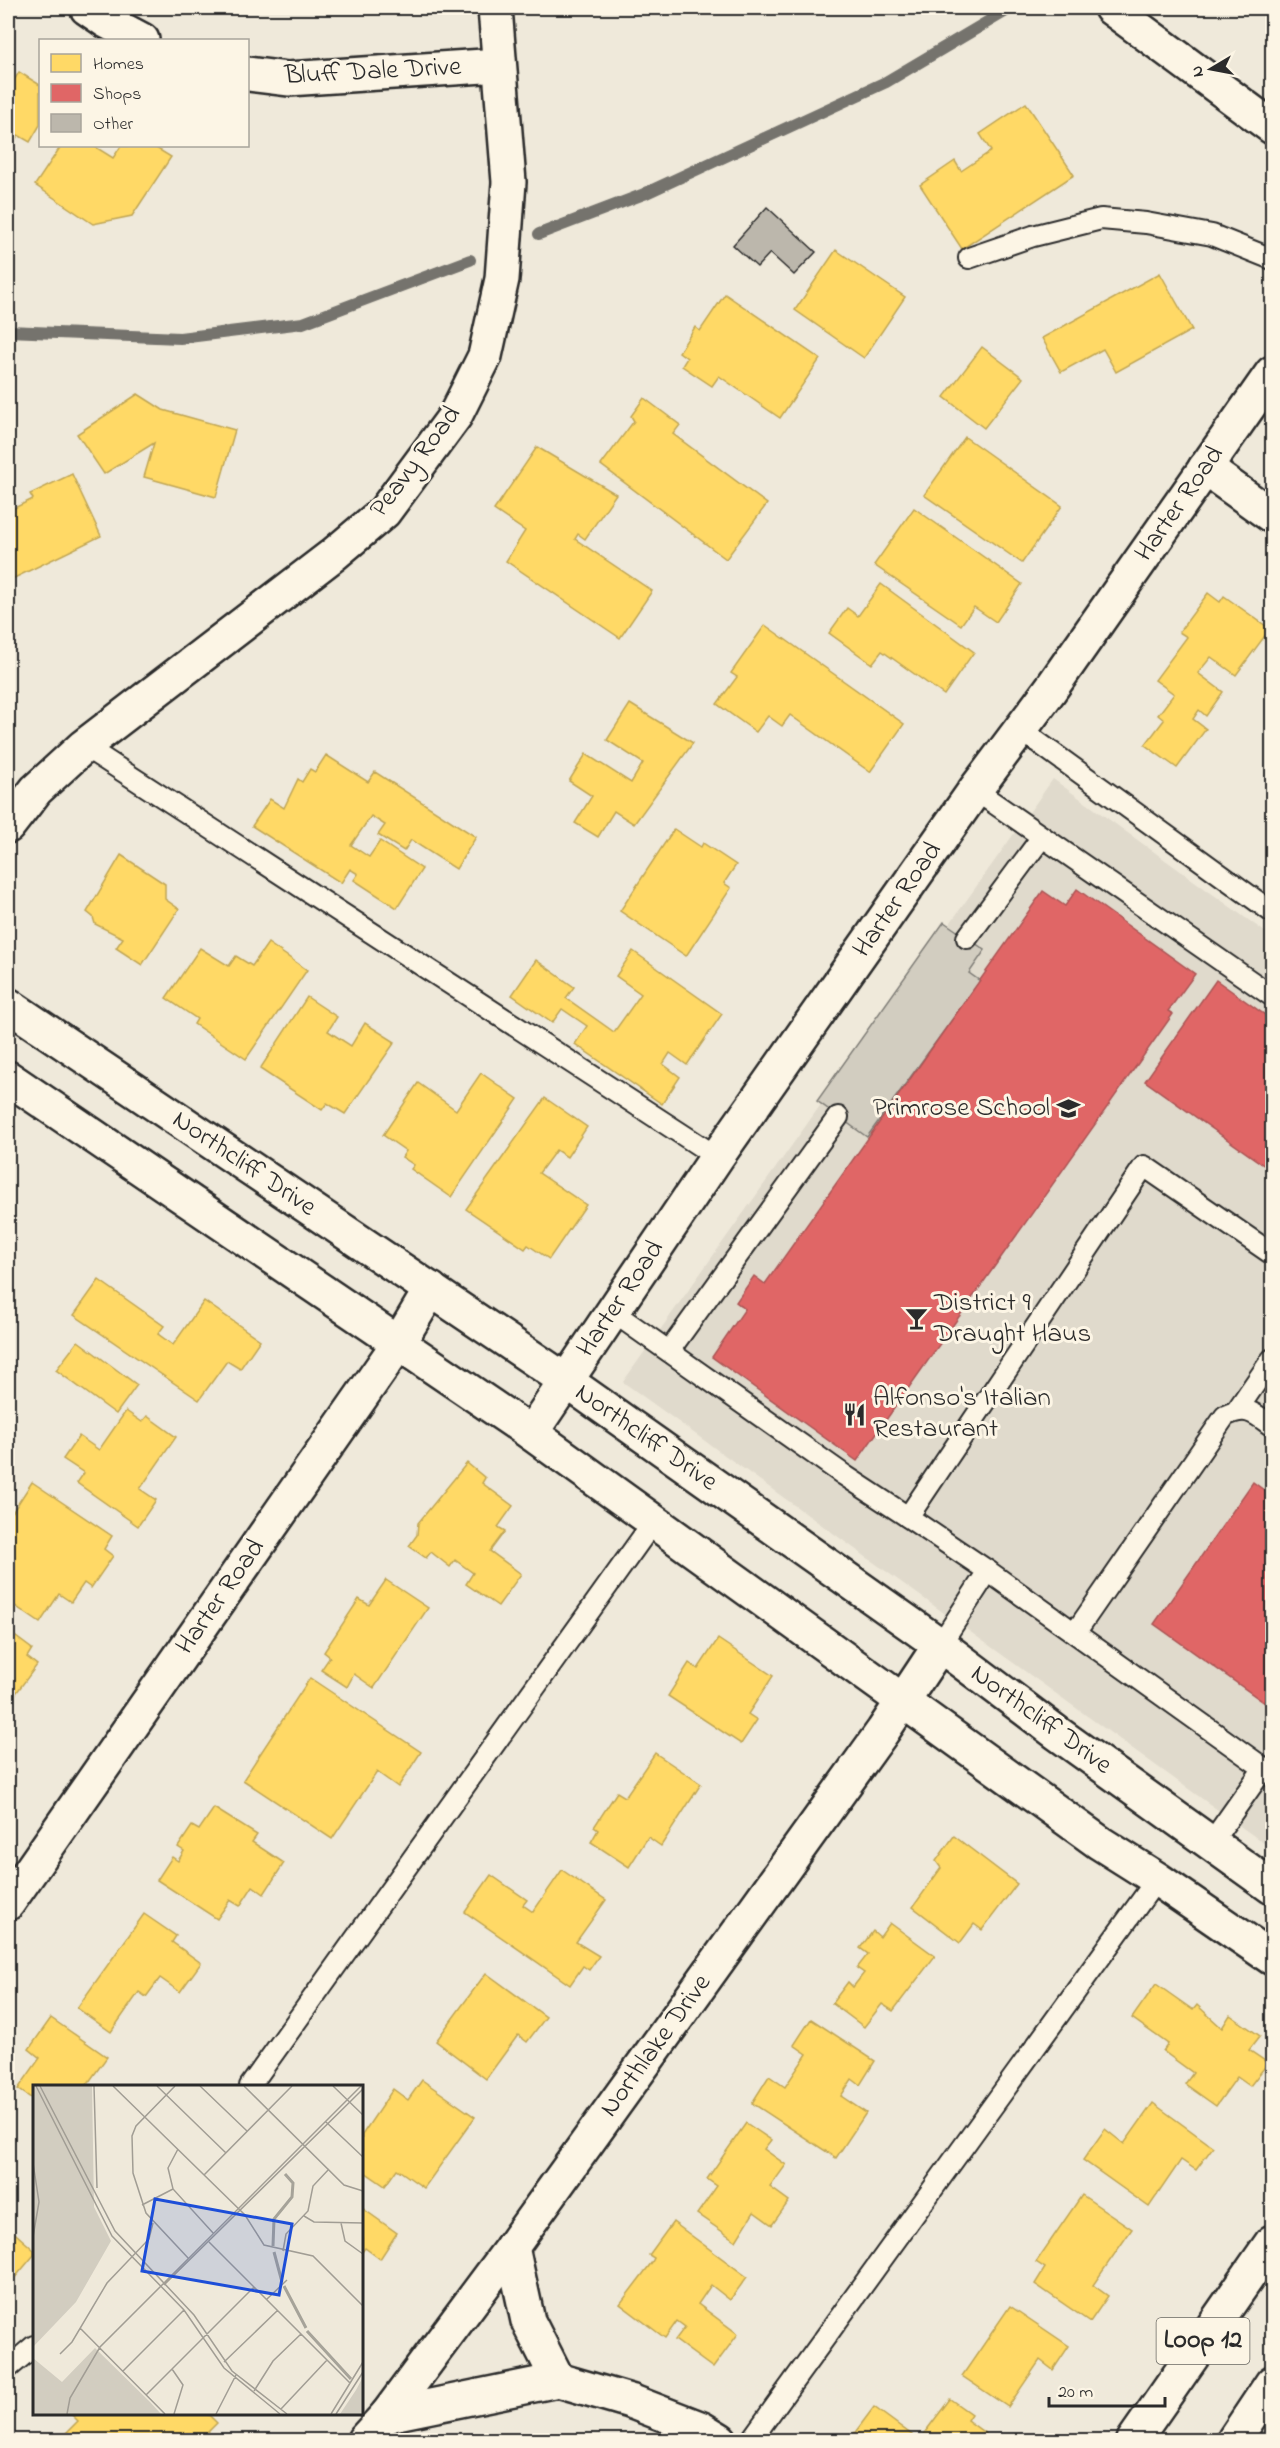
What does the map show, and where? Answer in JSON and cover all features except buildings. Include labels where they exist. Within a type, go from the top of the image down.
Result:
[{"type":"street","points":[[87,8],[140,39]]},
{"type":"street","name":"Peavy Road","points":[[8,826],[36,790],[84,746],[333,555],[384,512],[455,416],[485,356],[502,279],[509,182],[495,8]]},
{"type":"street","points":[[1111,8],[1272,127]]},
{"type":"street","name":"Bluff Dale Drive","points":[[249,75],[288,79],[500,65]]},
{"type":"street","name":"Harter Road","points":[[531,1433],[717,1157],[1272,373]]},
{"type":"street","points":[[1205,468],[1272,516]]},
{"type":"street","name":"Northcliff Drive","points":[[8,1005],[565,1380],[940,1645],[1272,1887]]},
{"type":"street","points":[[8,1078],[531,1433],[1100,1843],[1272,1958]]},
{"type":"street","name":"Harter Road","points":[[8,1903],[398,1344],[431,1289]]},
{"type":"street","name":"Northlake Drive","points":[[364,2440],[387,2415],[512,2247],[903,1701],[940,1645]]},
{"type":"street","name":"Loop 12","points":[[1134,2440],[1272,2242]]},
{"type":"street","points":[[512,2247],[528,2321],[558,2380]]},
{"type":"street","points":[[387,2415],[558,2380],[630,2401],[702,2429],[720,2440]]},
{"type":"street","name":"Loop 12","points":[[1234,2440],[1272,2384]]},
{"type":"lane","points":[[969,258],[1033,236],[1101,219],[1146,223],[1212,234],[1272,259]]},
{"type":"lane","points":[[1021,730],[1272,912]]},
{"type":"lane","points":[[84,746],[717,1157]]},
{"type":"lane","points":[[975,790],[1272,996]]},
{"type":"lane","points":[[967,938],[1042,837]]},
{"type":"lane","points":[[669,1351],[838,1117]]},
{"type":"lane","points":[[908,1517],[1144,1166],[1272,1254]]},
{"type":"lane","points":[[613,1312],[834,1468],[988,1571],[1268,1771],[1210,1843]]},
{"type":"lane","points":[[1075,1633],[1225,1416],[1237,1410],[1272,1359]]},
{"type":"lane","points":[[1237,1410],[1251,1411],[1272,1426]]},
{"type":"lane","points":[[251,2085],[654,1521]]},
{"type":"lane","points":[[940,1645],[988,1571]]},
{"type":"lane","points":[[751,2440],[1157,1879]]},
{"type":"lane","points":[[8,2368],[33,2347]]},
{"type":"shaded area","points":[[1053,779],[1272,937],[1272,1849],[623,1382]]},
{"type":"shaded area","points":[[944,922],[985,950],[969,973],[980,981],[867,1137],[817,1101]]},
{"type":"waterway","points":[[539,234],[644,194],[886,82],[1011,8]]},
{"type":"waterway","points":[[8,331],[180,338],[303,323],[470,260]]},
{"type":"place","name":"Primrose School","points":[[1068,1108]]},
{"type":"place","name":"District 9 Draught Haus","points":[[916,1319]]},
{"type":"place","name":"Alfonso's Italian Restaurant","points":[[855,1414]]}]
